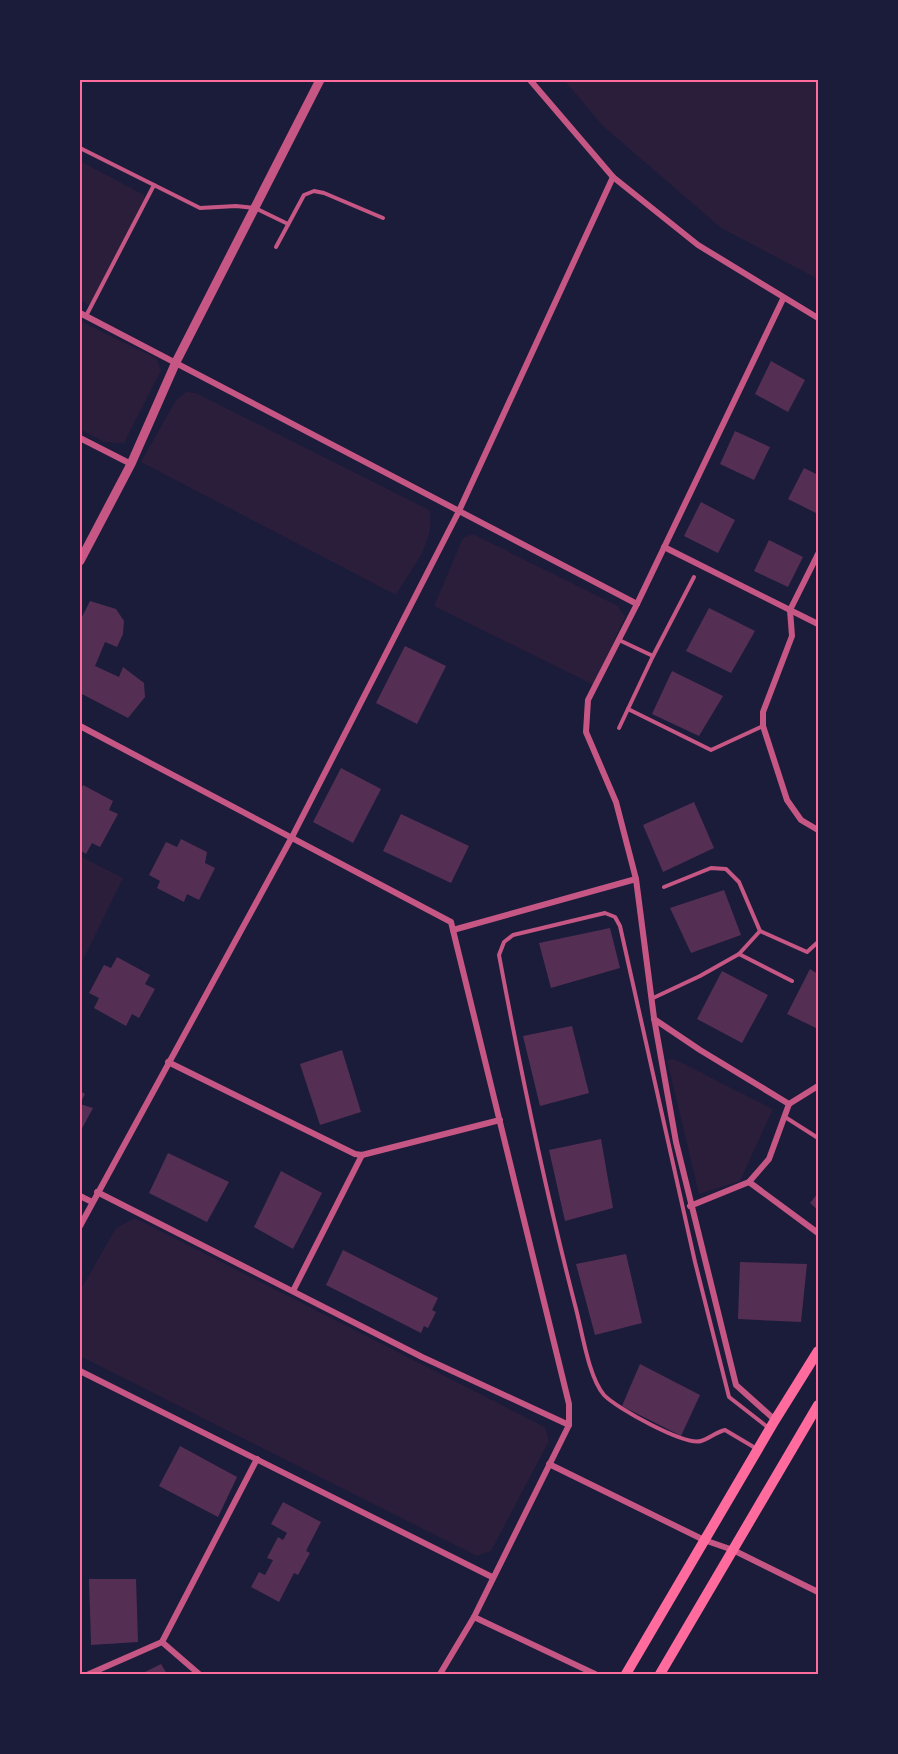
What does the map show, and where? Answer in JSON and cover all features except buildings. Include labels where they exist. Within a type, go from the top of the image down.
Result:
[{"type":"main road","points":[[626,1674],[757,1450],[819,1351]]},
{"type":"main road","points":[[660,1674],[819,1405]]},
{"type":"street","points":[[80,561],[131,464],[176,362],[320,80]]},
{"type":"street","points":[[530,80],[614,177],[698,245],[783,299],[819,318]]},
{"type":"street","points":[[80,1226],[292,837],[458,513],[614,177]]},
{"type":"street","points":[[772,1425],[736,1385],[690,1206],[654,1018],[636,879],[616,802],[586,732],[588,700],[637,604],[783,299]]},
{"type":"street","points":[[83,315],[176,362],[458,513],[637,604]]},
{"type":"street","points":[[80,438],[131,464]]},
{"type":"street","points":[[664,546],[819,624]]},
{"type":"street","points":[[819,554],[790,610],[792,636],[763,711],[762,726],[787,800],[801,820],[819,830]]},
{"type":"street","points":[[80,726],[451,922],[569,1404],[569,1425],[474,1617],[440,1674]]},
{"type":"street","points":[[453,930],[636,879]]},
{"type":"street","points":[[654,1018],[700,1050],[789,1104]]},
{"type":"street","points":[[168,1062],[355,1154],[362,1155],[500,1120]]},
{"type":"street","points":[[690,1206],[749,1182],[769,1159],[789,1104],[819,1086]]},
{"type":"street","points":[[293,1291],[362,1155]]},
{"type":"street","points":[[749,1182],[819,1233]]},
{"type":"street","points":[[97,1192],[422,1358],[569,1425]]},
{"type":"street","points":[[80,1196],[92,1202]]},
{"type":"street","points":[[80,1371],[492,1577]]},
{"type":"street","points":[[89,1674],[162,1642],[257,1459]]},
{"type":"street","points":[[549,1464],[704,1540],[733,1550],[819,1592]]},
{"type":"street","points":[[474,1617],[595,1674]]},
{"type":"street","points":[[162,1642],[199,1674]]},
{"type":"lane","points":[[80,148],[200,208],[236,206],[255,208],[288,224]]},
{"type":"lane","points":[[83,315],[154,185]]},
{"type":"lane","points":[[276,247],[304,195],[314,191],[383,218]]},
{"type":"lane","points":[[619,728],[694,577]]},
{"type":"lane","points":[[619,640],[653,656]]},
{"type":"lane","points":[[628,709],[711,750],[762,726]]},
{"type":"lane","points":[[664,887],[711,868],[726,869],[739,882],[760,931],[807,952],[819,942]]},
{"type":"lane","points":[[757,1450],[725,1430],[714,1432],[701,1442],[685,1441],[615,1404],[603,1394],[592,1368],[566,1270],[523,1085],[499,955],[504,942],[513,935],[605,913],[615,917],[621,926],[695,1262],[729,1397],[772,1425]]},
{"type":"lane","points":[[651,999],[700,976],[739,954],[760,931]]},
{"type":"lane","points":[[739,954],[792,981]]},
{"type":"lane","points":[[784,1117],[819,1138]]},
{"type":"shaded area","points":[[564,80],[818,80],[818,279],[721,228],[603,126]]},
{"type":"shaded area","points":[[80,161],[144,195],[145,201],[91,306],[80,300]]},
{"type":"shaded area","points":[[80,321],[156,358],[161,370],[124,443],[104,442],[80,429]]},
{"type":"shaded area","points":[[186,392],[196,393],[429,510],[429,533],[426,544],[396,595],[141,462],[176,400]]},
{"type":"shaded area","points":[[473,534],[618,606],[625,617],[594,685],[434,606],[463,538]]},
{"type":"shaded area","points":[[80,856],[123,878],[80,966]]},
{"type":"shaded area","points":[[674,1059],[773,1109],[740,1181],[699,1194],[667,1060]]},
{"type":"shaded area","points":[[135,1218],[545,1427],[549,1441],[491,1551],[477,1556],[80,1356],[80,1291],[116,1228]]}]
